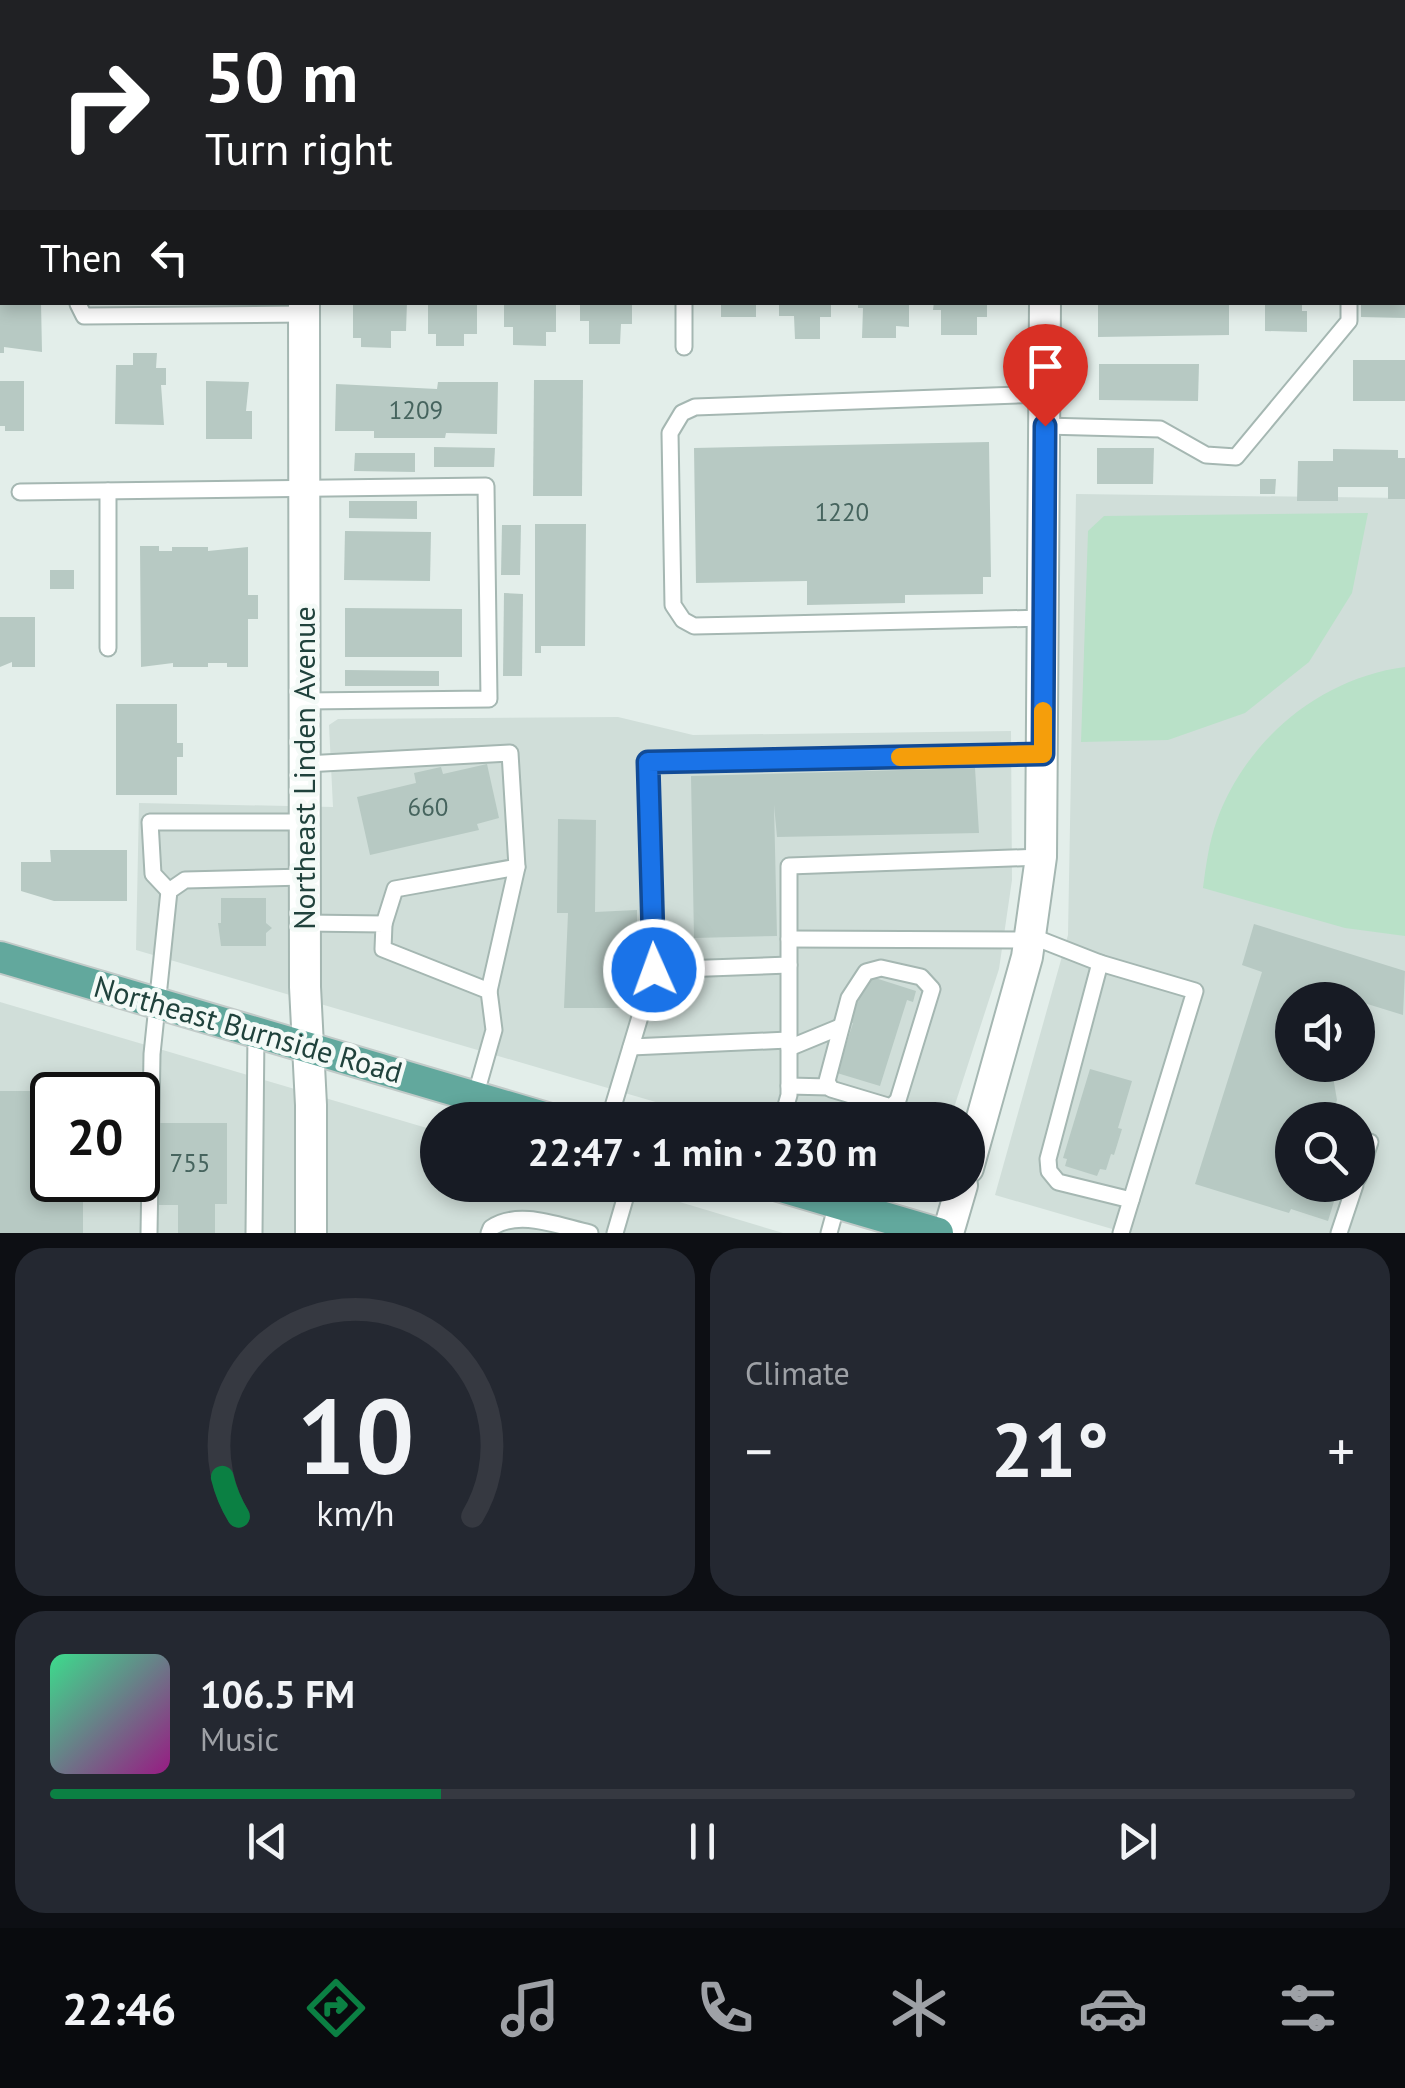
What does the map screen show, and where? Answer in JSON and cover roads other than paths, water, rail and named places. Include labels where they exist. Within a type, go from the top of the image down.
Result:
[{"type":"main road","name":"Northeast Burnside Road","points":[[0,957],[492,1102]]},
{"type":"main road","points":[[804,1202],[833,1218],[938,1233]]},
{"type":"street","points":[[985,1110],[1031,938],[1041,856],[1045,305]]},
{"type":"street","name":"Northeast Linden Avenue","points":[[304,308],[305,923],[311,1233]]},
{"type":"street","points":[[948,1233],[957,1202]]},
{"type":"lane","points":[[78,305],[84,316],[304,308]]},
{"type":"lane","points":[[684,305],[684,347]]},
{"type":"lane","points":[[1045,426],[1160,429],[1206,455],[1236,456],[1349,321],[1349,305]]},
{"type":"lane","points":[[1044,618],[694,626],[672,604],[670,433],[682,413],[695,407],[1045,394]]},
{"type":"lane","points":[[20,492],[486,486],[489,699],[305,702]]},
{"type":"lane","points":[[108,491],[108,648]]},
{"type":"lane","points":[[305,764],[510,754],[517,867],[490,990],[494,1030],[475,1097]]},
{"type":"lane","points":[[614,1102],[654,970],[648,762],[1043,754]]},
{"type":"lane","points":[[169,890],[153,874],[150,822],[305,822]]},
{"type":"lane","points":[[786,1102],[789,1086],[789,866],[1041,856]]},
{"type":"lane","points":[[490,990],[382,949],[384,924],[395,889],[517,867]]},
{"type":"lane","points":[[169,890],[185,880],[305,877]]},
{"type":"lane","points":[[149,1233],[152,1054],[169,890]]},
{"type":"lane","points":[[305,923],[384,924]]},
{"type":"lane","points":[[789,938],[1031,938],[1195,991],[1122,1233]]},
{"type":"lane","points":[[1100,963],[1048,1159],[1049,1171],[1058,1182],[1132,1200]]},
{"type":"lane","points":[[654,970],[789,966]]},
{"type":"lane","points":[[789,1086],[829,1086],[883,1107],[895,1105],[932,989],[922,977],[874,968],[866,972],[849,998],[828,1070],[829,1086]]},
{"type":"lane","points":[[631,1046],[789,1044],[840,1027]]},
{"type":"lane","points":[[254,1233],[256,1032]]},
{"type":"lane","points":[[616,1233],[624,1202]]},
{"type":"lane","points":[[1339,1233],[1349,1202]]},
{"type":"lane","points":[[490,1233],[504,1219],[518,1218],[590,1233]]}]
